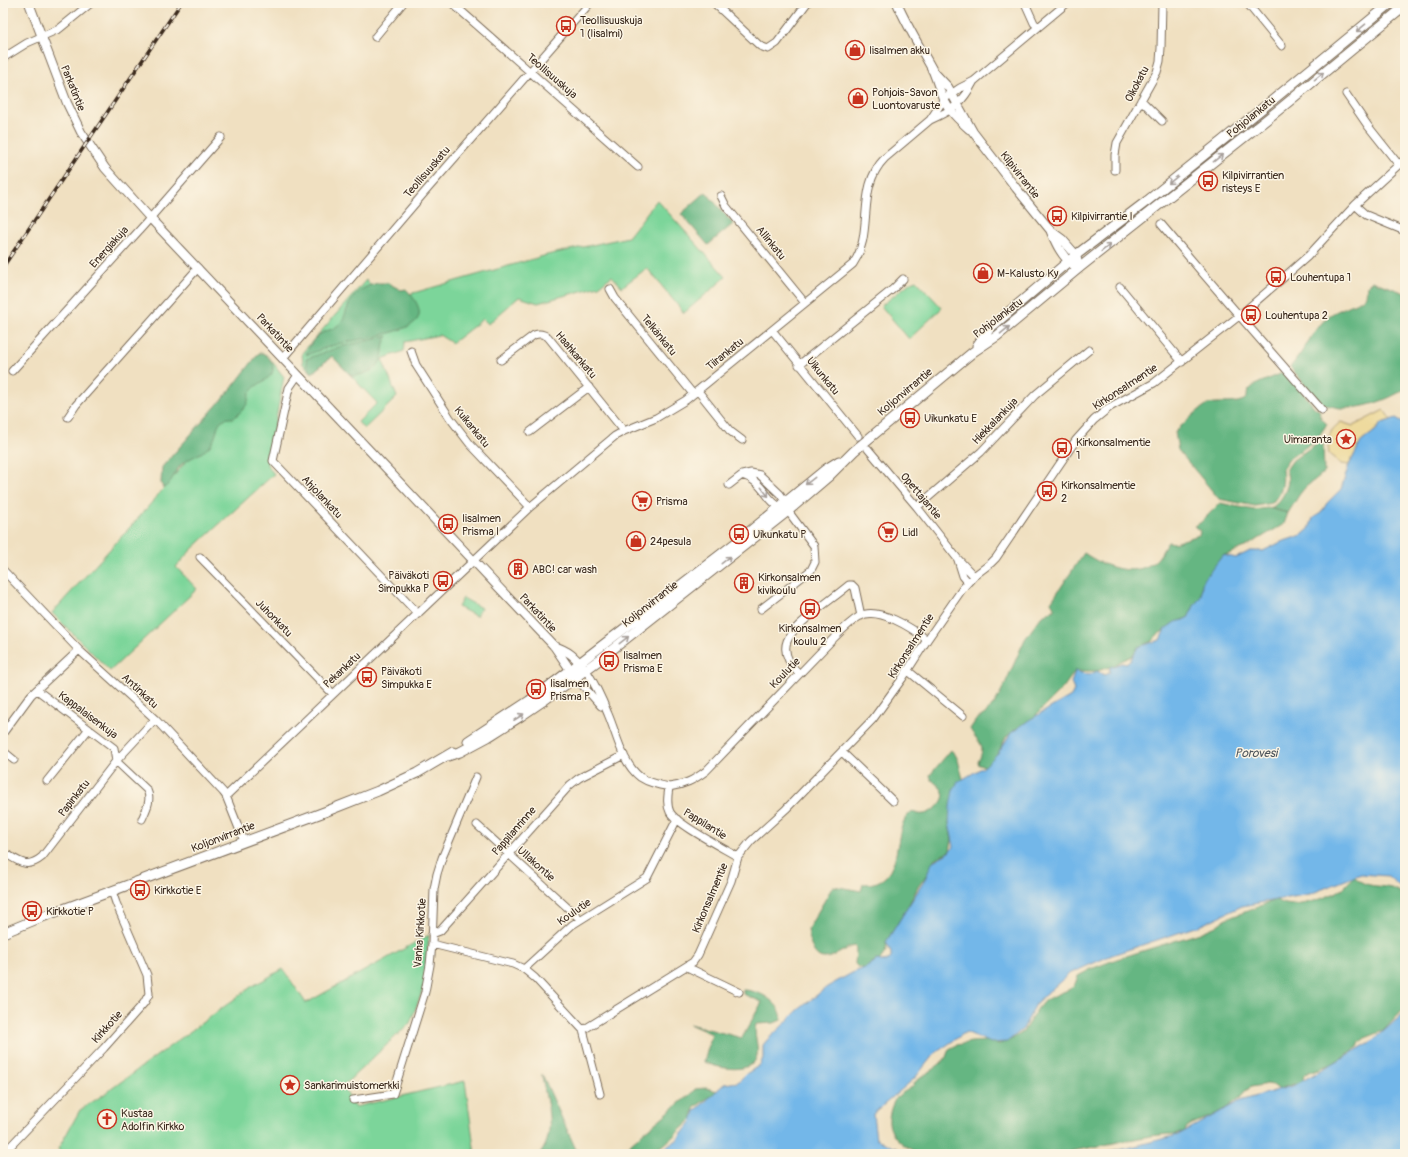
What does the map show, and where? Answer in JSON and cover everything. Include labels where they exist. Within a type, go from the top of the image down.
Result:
[{"type":"main road","name":"Pohjolankatu","points":[[972,352],[990,328],[1068,261],[1147,201],[1391,3]]},
{"type":"main road","name":"Pohjolankatu","points":[[972,352],[997,336],[1079,268],[1201,172],[1405,6]]},
{"type":"main road","name":"Koljonvirrantie","points":[[583,666],[788,511],[829,476],[854,451],[972,352]]},
{"type":"main road","name":"Koljonvirrantie","points":[[3,934],[112,891],[378,791],[448,756],[460,752],[543,702],[573,674],[782,504],[826,469],[854,451]]},
{"type":"street","name":"Parkatintie","points":[[29,3],[67,103],[80,132],[105,168],[150,218],[554,646],[573,674]]},
{"type":"street","points":[[3,58],[28,43],[60,29],[92,3]]},
{"type":"street","points":[[375,37],[403,3]]},
{"type":"street","name":"Teollisuuskuja","points":[[452,3],[638,167]]},
{"type":"street","name":"Teollisuuskatu","points":[[283,358],[424,193],[590,3]]},
{"type":"street","points":[[714,3],[760,46],[768,49],[777,43],[807,3]]},
{"type":"street","name":"Kilpivirrantie","points":[[897,3],[932,70],[950,110],[973,132]]},
{"type":"street","points":[[1025,3],[1034,23],[1038,27]]},
{"type":"street","points":[[958,105],[966,96],[974,81],[1068,3]]},
{"type":"street","name":"Oikokatu","points":[[1115,170],[1116,143],[1157,72],[1160,61],[1162,3]]},
{"type":"street","points":[[1247,3],[1282,46]]},
{"type":"street","name":"Kilpivirrantie","points":[[932,70],[951,93],[973,132],[1050,231],[1056,244],[1068,261],[1079,268]]},
{"type":"street","name":"Tiirankatu","points":[[930,120],[944,99],[951,93],[974,81]]},
{"type":"street","points":[[1346,94],[1368,126],[1399,165]]},
{"type":"street","points":[[1141,100],[1162,122]]},
{"type":"street","name":"Tiirankatu","points":[[474,561],[530,507],[608,441],[624,431],[656,418],[677,406],[853,264],[861,244],[869,185],[879,164],[930,120],[958,105]]},
{"type":"street","name":"Energiakuja","points":[[12,371],[221,137]]},
{"type":"street","name":"Kirkonsalmentie","points":[[583,1030],[693,962],[698,955],[731,881],[738,857],[751,842],[842,752],[882,708],[968,582],[996,558],[1065,455],[1094,420],[1110,407],[1147,388],[1239,316],[1308,256],[1356,205],[1405,159]]},
{"type":"street","name":"Allinkatu","points":[[721,196],[726,206],[805,303]]},
{"type":"street","points":[[1356,205],[1366,215],[1405,230]]},
{"type":"street","points":[[1161,224],[1239,316],[1322,410]]},
{"type":"street","name":"Kilpivirrantie","points":[[1050,231],[1062,239],[1076,255],[1079,268]]},
{"type":"street","points":[[68,417],[76,405],[198,268]]},
{"type":"street","points":[[799,365],[893,289],[903,279]]},
{"type":"street","points":[[1120,287],[1182,362]]},
{"type":"street","name":"Telkänkatu","points":[[610,289],[615,298],[695,392],[730,431],[742,440]]},
{"type":"street","name":"Uikunkatu","points":[[772,330],[858,436]]},
{"type":"street","name":"Haahkankatu","points":[[501,360],[534,335],[539,333],[544,334],[624,431]]},
{"type":"street","name":"Hiekkalankuja","points":[[917,507],[981,452],[1035,395],[1089,350]]},
{"type":"street","name":"Kuikankatu","points":[[411,352],[416,365],[450,418],[470,444],[530,507]]},
{"type":"street","name":"Ahjolankatu","points":[[298,375],[289,388],[273,461],[418,614]]},
{"type":"street","points":[[530,432],[589,387]]},
{"type":"street","name":"Opettajantie","points":[[868,449],[917,507],[957,558],[974,576]]},
{"type":"street","points":[[729,485],[742,475],[751,473],[760,475],[780,494],[782,504]]},
{"type":"street","points":[[742,475],[750,477],[782,504],[814,546],[815,562],[811,570],[761,609]]},
{"type":"street","name":"Juhonkatu","points":[[200,557],[333,694]]},
{"type":"street","name":"Opettajantie","points":[[957,558],[963,576],[968,582]]},
{"type":"street","name":"Pekankatu","points":[[226,796],[474,561]]},
{"type":"street","name":"Antinkatu","points":[[3,570],[79,650],[154,719],[226,796],[244,842]]},
{"type":"street","points":[[799,674],[789,662],[786,652],[787,640],[794,629],[849,585],[852,585],[855,588],[861,616],[873,614],[883,615],[897,621],[927,640]]},
{"type":"street","name":"Koulutie","points":[[669,787],[684,785],[706,771],[847,626],[861,616]]},
{"type":"street","name":"Parkatintie","points":[[554,646],[566,650],[583,666]]},
{"type":"street","points":[[3,733],[31,696],[79,650]]},
{"type":"street","points":[[583,666],[595,684],[624,755],[632,769],[641,778],[653,784],[669,787]]},
{"type":"street","points":[[907,670],[963,716]]},
{"type":"street","points":[[573,674],[608,713]]},
{"type":"street","name":"Kappalaisenkuja","points":[[37,690],[88,730],[114,748],[116,761],[147,790],[149,794],[149,804],[142,819]]},
{"type":"street","name":"Papinkatu","points":[[3,852],[24,864],[36,862],[116,761],[154,719]]},
{"type":"street","points":[[47,782],[88,730]]},
{"type":"street","points":[[3,751],[14,760]]},
{"type":"street","points":[[842,752],[893,801]]},
{"type":"street","name":"Pappilanrinne","points":[[432,934],[440,930],[570,785],[580,778],[624,755]]},
{"type":"street","name":"Vanha Kirkkotie","points":[[353,1100],[393,1094],[425,992],[430,965],[434,889],[437,874],[442,858],[476,777]]},
{"type":"street","name":"Pappilantie","points":[[669,787],[669,810],[677,819],[706,839],[738,857]]},
{"type":"street","name":"Koulutie","points":[[524,969],[564,930],[647,878],[677,819]]},
{"type":"street","name":"Ullakontie","points":[[477,825],[580,919]]},
{"type":"street","name":"Kirkkotie","points":[[3,1154],[104,1048],[144,1003],[149,994],[147,974],[112,891]]},
{"type":"street","points":[[432,944],[513,964],[524,969],[535,978],[583,1030],[600,1094]]},
{"type":"street","points":[[687,967],[740,992]]},
{"type":"green space","points":[[706,192],[733,224],[708,245],[681,214]]},
{"type":"green space","points":[[657,200],[726,277],[684,313],[647,268],[622,287],[612,276],[599,286],[538,303],[519,297],[488,324],[483,319],[452,343],[439,335],[405,342],[404,351],[382,359],[397,397],[364,429],[358,422],[377,403],[332,356],[312,373],[303,364],[302,353],[366,280],[385,301],[547,255],[628,237]]},
{"type":"green space","points":[[916,280],[942,308],[909,339],[881,306],[911,282]]},
{"type":"green space","points":[[1372,281],[1405,293],[1405,389],[1391,397],[1358,407],[1342,408],[1320,405],[1290,367],[1323,322],[1333,313],[1364,298],[1366,295],[1367,286]]},
{"type":"green space","points":[[378,283],[388,283],[401,290],[406,289],[414,298],[418,306],[418,318],[405,328],[394,332],[338,344],[306,355],[316,337],[334,328],[341,322],[345,316],[349,303],[355,295],[367,286]]},
{"type":"green space","points":[[388,336],[384,344],[380,362],[366,373],[352,376],[332,356],[312,373],[307,365],[306,359],[339,347]]},
{"type":"green space","points":[[259,353],[265,354],[270,359],[273,365],[271,375],[251,391],[246,406],[234,418],[227,418],[220,422],[209,447],[180,466],[170,482],[163,488],[161,483],[162,467],[232,388]]},
{"type":"green space","points":[[271,360],[284,377],[267,465],[274,474],[191,550],[176,567],[197,589],[110,671],[52,613],[142,514]]},
{"type":"green space","points":[[1285,371],[1315,408],[1319,410],[1322,419],[1327,424],[1316,440],[1290,458],[1282,469],[1282,488],[1272,503],[1255,506],[1219,499],[1178,450],[1175,432],[1206,405],[1214,403],[1233,403],[1243,400],[1247,398],[1248,391],[1253,387]]},
{"type":"green space","points":[[1324,438],[1324,472],[1304,489],[1288,513],[1270,508],[1279,501],[1284,493],[1288,481],[1286,470],[1293,460]]},
{"type":"green space","points":[[1220,503],[1254,510],[1268,508],[1288,513],[1284,524],[1245,547],[1223,555],[1202,584],[1201,596],[1188,618],[1172,624],[1157,635],[1152,641],[1138,647],[1132,656],[1113,666],[1097,671],[1075,671],[1063,688],[1031,720],[1021,725],[1006,737],[998,753],[985,766],[979,765],[978,762],[981,756],[982,747],[970,729],[976,720],[985,714],[995,703],[1025,639],[1041,617],[1054,610],[1051,602],[1084,553],[1101,563],[1121,569],[1131,570],[1150,565],[1158,558],[1168,542],[1174,543],[1199,535],[1200,531],[1194,526],[1200,523]]},
{"type":"green space","points":[[463,598],[481,608],[476,616],[458,607]]},
{"type":"green space","points":[[951,750],[958,760],[963,779],[949,823],[952,840],[950,851],[934,859],[930,870],[918,887],[886,942],[886,950],[884,954],[879,961],[876,960],[864,969],[855,964],[855,946],[849,947],[828,958],[818,956],[812,947],[808,929],[833,886],[861,891],[863,884],[877,882],[887,875],[893,865],[901,829],[905,819],[912,812],[920,814],[927,813],[941,803],[944,795],[942,789],[932,780],[930,775]]},
{"type":"green space","points":[[1355,877],[1359,881],[1368,885],[1386,887],[1405,895],[1405,1008],[1383,1031],[1365,1038],[1360,1042],[1358,1047],[1332,1064],[1304,1075],[1303,1080],[1300,1082],[1278,1089],[1273,1085],[1267,1084],[1251,1087],[1228,1107],[1212,1116],[1192,1124],[1187,1127],[1184,1132],[1174,1135],[1169,1134],[1150,1136],[1067,1152],[1049,1152],[1039,1154],[920,1154],[902,1143],[891,1130],[889,1119],[891,1108],[895,1100],[915,1082],[940,1064],[946,1057],[949,1049],[957,1045],[971,1042],[987,1041],[999,1044],[1009,1041],[1023,1032],[1038,1008],[1045,1000],[1070,989],[1075,984],[1078,976],[1091,969],[1117,959],[1200,933],[1216,926],[1224,920],[1273,901],[1278,900],[1291,905],[1308,903],[1326,897],[1341,889]]},
{"type":"green space","points":[[429,935],[424,987],[410,1023],[343,1086],[355,1107],[465,1081],[475,1154],[62,1154],[58,1149],[80,1110],[103,1095],[251,987],[283,969],[306,1003]]},
{"type":"green space","points":[[743,990],[756,992],[770,1000],[778,1007],[781,1020],[774,1023],[756,1024],[755,1032],[757,1055],[754,1062],[749,1066],[734,1069],[704,1062],[712,1034],[689,1024],[742,1038],[762,1002],[743,994]]},
{"type":"green space","points":[[542,1074],[578,1154],[540,1154],[545,1145],[549,1125],[549,1115]]},
{"type":"green space","points":[[706,1088],[717,1091],[694,1108],[692,1119],[665,1144],[646,1154],[625,1154],[631,1143],[695,1089]]},
{"type":"sand","name":"Uimaranta","points":[[1384,410],[1391,420],[1382,423],[1361,442],[1349,465],[1341,464],[1329,454],[1329,436],[1337,425],[1341,422],[1353,426]]},
{"type":"water","name":"Porovesi","points":[[1396,418],[1405,423],[1405,891],[1388,876],[1361,874],[1310,894],[1242,906],[1199,926],[1112,955],[1069,974],[1037,1002],[1023,1029],[1007,1042],[991,1043],[966,1032],[934,1054],[915,1078],[873,1114],[876,1139],[909,1154],[656,1154],[677,1140],[692,1121],[695,1111],[724,1084],[738,1082],[746,1074],[760,1065],[763,1058],[763,1045],[797,1011],[827,987],[852,973],[867,967],[877,960],[886,962],[891,958],[891,953],[886,942],[924,881],[933,861],[948,853],[954,847],[949,823],[950,806],[953,790],[958,782],[985,766],[998,753],[1011,733],[1029,720],[1071,696],[1074,690],[1071,683],[1075,671],[1089,675],[1097,671],[1104,675],[1109,673],[1110,667],[1122,663],[1126,664],[1130,661],[1138,647],[1160,640],[1165,629],[1175,622],[1188,618],[1201,596],[1202,584],[1205,578],[1223,555],[1236,558],[1250,551],[1263,551],[1281,542],[1302,535],[1309,529],[1313,518],[1321,513],[1327,503],[1341,489],[1349,465],[1361,442],[1382,423]]},
{"type":"water","points":[[1405,1012],[1405,1154],[1092,1154],[1112,1152],[1178,1135],[1240,1101],[1295,1085],[1374,1040]]},
{"type":"railway","points":[[3,267],[181,3]]},
{"type":"place","name":"Teollisuuskuja 1 (Iisalmi)","points":[[566,26]]},
{"type":"place","name":"Iisalmen akku","points":[[855,50]]},
{"type":"place","name":"Pohjois-Savon Luontovaruste","points":[[858,98]]},
{"type":"place","name":"Kilpivirrantien risteys E","points":[[1208,181]]},
{"type":"place","name":"Kilpivirrantie I","points":[[1057,216]]},
{"type":"place","name":"M-Kalusto Ky","points":[[983,273]]},
{"type":"place","name":"Louhentupa 1","points":[[1276,277]]},
{"type":"place","name":"Louhentupa 2","points":[[1251,315]]},
{"type":"place","name":"Uikunkatu E","points":[[910,418]]},
{"type":"place","name":"Uimaranta","points":[[1346,439]]},
{"type":"place","name":"Kirkonsalmentie 1","points":[[1062,448]]},
{"type":"place","name":"Kirkonsalmentie 2","points":[[1047,491]]},
{"type":"place","name":"Prisma","points":[[642,501]]},
{"type":"place","name":"Iisalmen Prisma I","points":[[448,524]]},
{"type":"place","name":"Lidl","points":[[888,532]]},
{"type":"place","name":"Uikunkatu P","points":[[739,534]]},
{"type":"place","name":"24pesula","points":[[636,541]]},
{"type":"place","name":"ABC! car wash","points":[[518,569]]},
{"type":"place","name":"Päiväkoti Simpukka P","points":[[443,581]]},
{"type":"place","name":"Kirkonsalmen kivikoulu","points":[[744,583]]},
{"type":"place","name":"Kirkonsalmen koulu 2","points":[[810,609]]},
{"type":"place","name":"Iisalmen Prisma E","points":[[609,661]]},
{"type":"place","name":"Päiväkoti Simpukka E","points":[[367,677]]},
{"type":"place","name":"Iisalmen Prisma P","points":[[536,689]]},
{"type":"place","name":"Kirkkotie E","points":[[140,890]]},
{"type":"place","name":"Kirkkotie P","points":[[32,911]]},
{"type":"place","name":"Sankarimuistomerkki","points":[[290,1085]]},
{"type":"place","name":"Kustaa Adolfin Kirkko","points":[[107,1119]]}]
